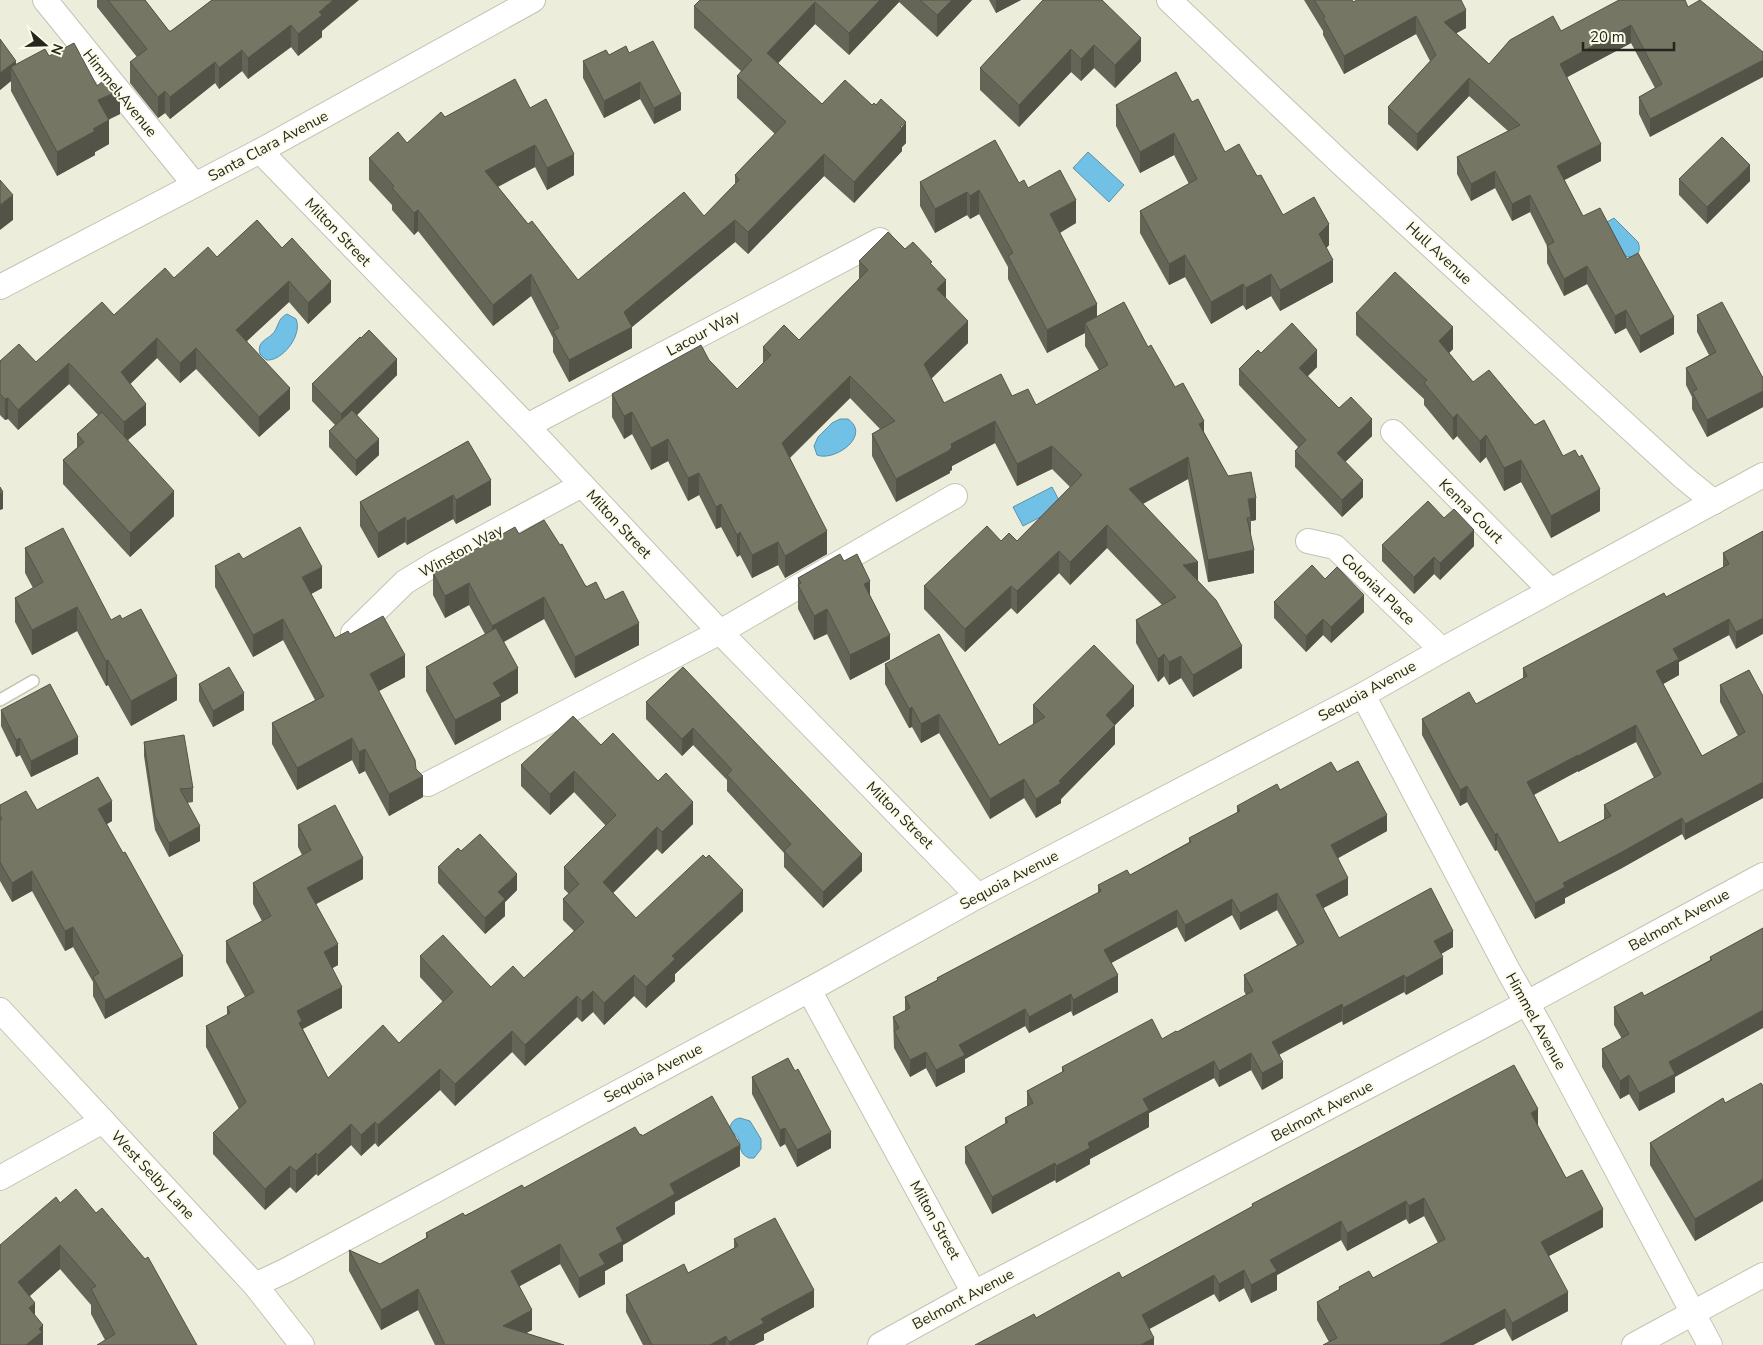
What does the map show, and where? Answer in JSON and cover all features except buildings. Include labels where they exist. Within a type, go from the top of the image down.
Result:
[{"type":"street","name":"Himmel Avenue","points":[[45,0],[195,185]]},
{"type":"street","name":"Santa Clara Avenue","points":[[0,287],[260,151],[533,0]]},
{"type":"street","name":"Hull Avenue","points":[[1169,0],[1342,165],[1683,478],[1714,502]]},
{"type":"street","name":"Milton Street","points":[[260,151],[527,426],[720,632],[978,896]]},
{"type":"street","name":"Lacour Way","points":[[527,426],[880,240]]},
{"type":"street","name":"Kenna Court","points":[[1393,432],[1550,590]]},
{"type":"street","name":"Sequoia Avenue","points":[[255,1285],[285,1271],[809,990],[978,896],[1363,695],[1550,590],[1763,475]]},
{"type":"street","name":"Winston Way","points":[[353,633],[405,582],[582,485]]},
{"type":"street","points":[[428,784],[720,632],[955,496]]},
{"type":"street","name":"Colonial Place","points":[[1308,541],[1335,547],[1442,650]]},
{"type":"street","name":"Himmel Avenue","points":[[1363,695],[1710,1345]]},
{"type":"street","name":"Belmont Avenue","points":[[880,1345],[974,1293],[1526,1003],[1763,875]]},
{"type":"street","name":"Milton Street","points":[[809,990],[974,1293]]},
{"type":"street","name":"West Selby Lane","points":[[0,1010],[255,1285],[302,1345]]},
{"type":"street","points":[[0,1178],[103,1121]]},
{"type":"street","points":[[1634,1345],[1763,1275]]},
{"type":"lane","points":[[0,700],[33,681]]},
{"type":"water","points":[[1088,152],[1124,185],[1109,202],[1073,168]]},
{"type":"water","points":[[1614,218],[1638,242],[1639,249],[1636,256],[1625,256],[1607,222]]},
{"type":"water","points":[[287,314],[296,319],[297,332],[294,340],[278,357],[266,360],[260,354],[260,345],[274,333],[281,319]]},
{"type":"water","points":[[840,419],[848,419],[854,426],[856,433],[848,446],[832,455],[817,455],[814,446],[818,437],[832,423]]},
{"type":"water","points":[[1052,487],[1062,506],[1023,526],[1013,507]]},
{"type":"water","points":[[740,1118],[750,1121],[761,1139],[761,1149],[754,1158],[749,1158],[743,1154],[738,1138],[729,1130],[733,1122]]}]
